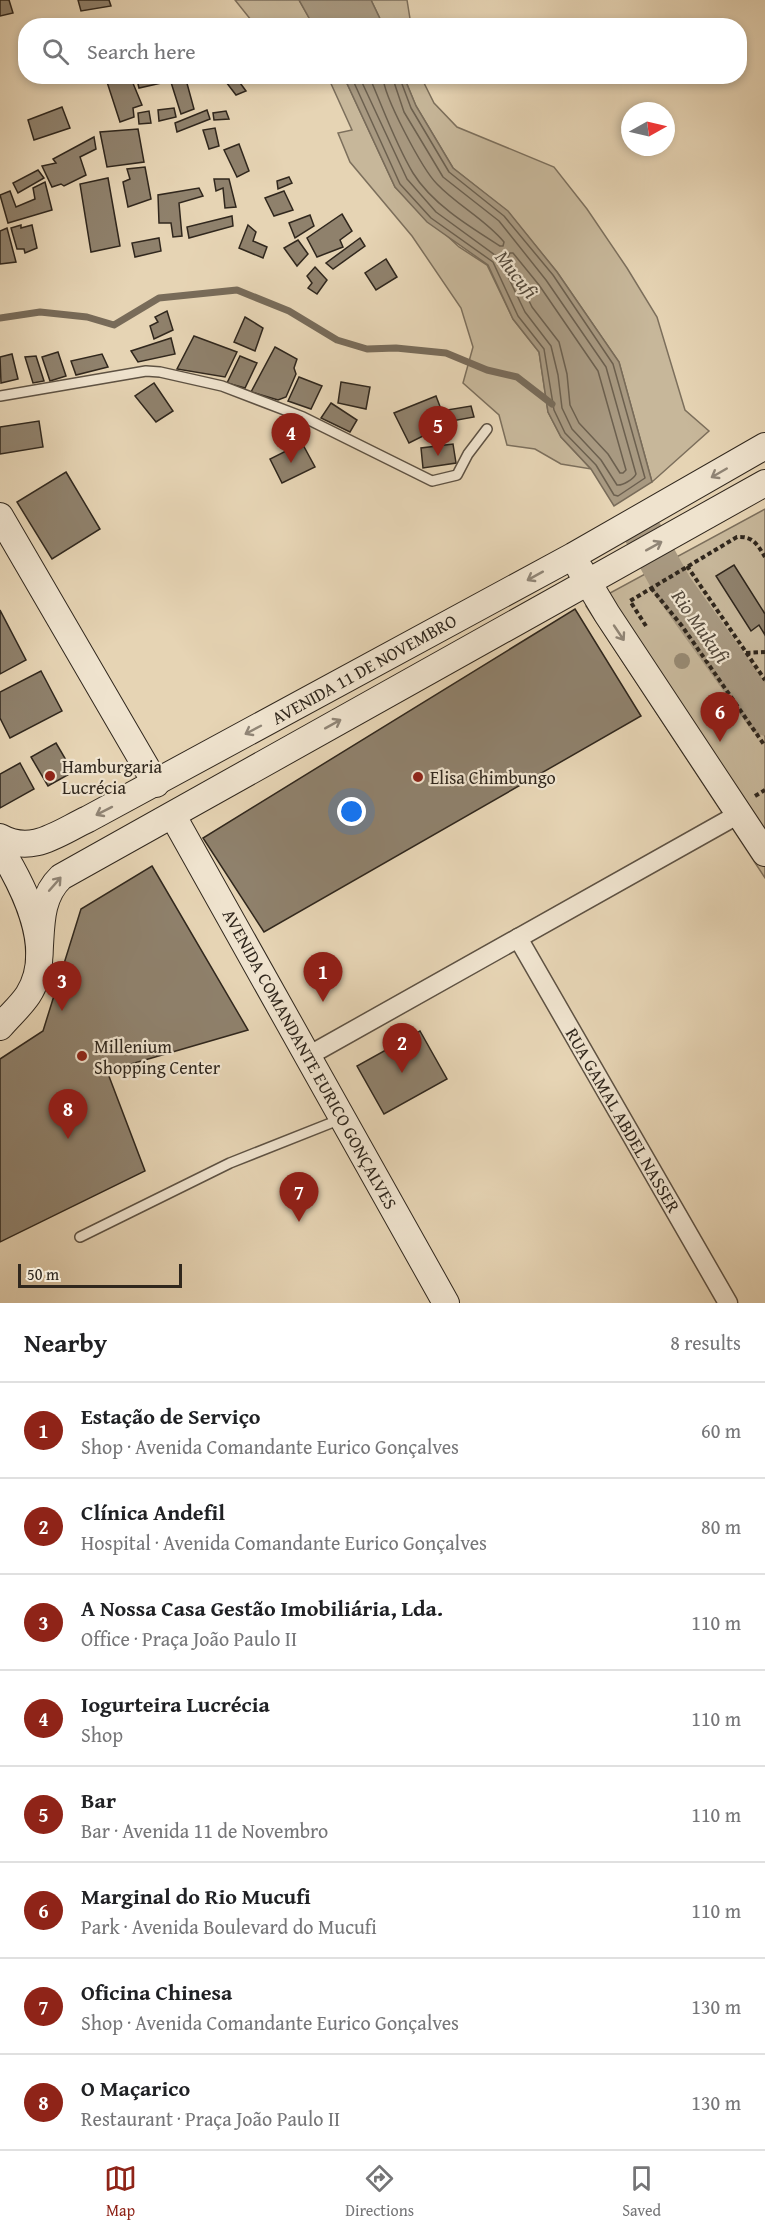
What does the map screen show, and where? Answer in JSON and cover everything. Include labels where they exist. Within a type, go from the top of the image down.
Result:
[{"type":"street","name":"AVENIDA 11 DE NOVEMBRO","points":[[0,837],[10,842],[26,845],[40,842],[156,784],[573,556],[765,446]]},
{"type":"street","name":"AVENIDA 11 DE NOVEMBRO","points":[[39,959],[44,902],[51,886],[61,877],[688,526],[764,487]]},
{"type":"street","points":[[0,516],[156,784],[149,792],[150,807],[158,815],[173,816]]},
{"type":"street","points":[[573,556],[588,584],[747,805],[765,853]]},
{"type":"street","points":[[308,1056],[747,805]]},
{"type":"street","name":"AVENIDA COMANDANTE EURICO GONÇALVES","points":[[173,816],[446,1303]]},
{"type":"street","points":[[0,848],[31,906],[39,959],[28,995],[0,1027]]},
{"type":"street","name":"RUA GAMAL ABDEL NASSER","points":[[518,938],[728,1303]]},
{"type":"lane","points":[[0,396],[146,371],[160,372],[222,386],[303,417],[432,481],[457,475],[468,454],[487,429]]},
{"type":"lane","points":[[80,1237],[230,1163],[343,1119]]},
{"type":"path","points":[[630,601],[737,537],[747,536],[756,542],[765,557]]},
{"type":"path","points":[[687,566],[765,680]]},
{"type":"path","points":[[651,588],[682,626],[765,746]]},
{"type":"path","points":[[746,652],[765,652]]},
{"type":"path","points":[[747,805],[765,790]]},
{"type":"shaded area","points":[[235,0],[299,0],[309,18],[249,18]]},
{"type":"shaded area","points":[[371,0],[407,0],[410,18],[380,18]]},
{"type":"shaded area","points":[[331,84],[347,84],[395,187],[459,247],[487,265],[513,319],[539,352],[548,412],[561,437],[591,469],[561,464],[535,449],[507,445],[499,415],[463,383],[473,347],[461,308],[412,236],[350,162],[338,133],[352,130]]},
{"type":"shaded area","points":[[407,84],[424,84],[434,103],[457,127],[554,167],[587,209],[627,268],[657,317],[685,410],[709,431],[652,482],[619,362],[557,272],[508,212],[453,168],[416,106]]},
{"type":"shaded area","points":[[765,509],[765,878],[586,606]]},
{"type":"water","points":[[299,0],[371,0],[380,18],[309,18]]},
{"type":"water","points":[[347,84],[407,84],[416,106],[453,168],[508,211],[557,272],[619,362],[652,482],[614,506],[591,469],[561,437],[548,412],[539,352],[513,319],[488,265],[427,222],[395,187]]},
{"type":"water","name":"Rio Mukufi","points":[[680,579],[765,693],[765,736],[691,626],[662,591],[673,587]]},
{"type":"building","points":[[0,0],[9,0],[13,13],[0,16]]},
{"type":"building","points":[[78,0],[109,0],[111,6],[81,11]]},
{"type":"building","points":[[108,84],[133,84],[142,105],[133,108],[134,117],[120,122]]},
{"type":"building","points":[[138,84],[157,84],[139,88]]},
{"type":"building","points":[[172,84],[187,84],[194,109],[181,114]]},
{"type":"building","points":[[228,84],[241,84],[246,91],[236,95]]},
{"type":"building","points":[[62,107],[70,128],[34,140],[28,120]]},
{"type":"building","points":[[174,108],[176,117],[159,121],[158,110]]},
{"type":"building","points":[[207,110],[210,119],[177,132],[175,123]]},
{"type":"building","points":[[149,111],[151,123],[139,124],[138,113]]},
{"type":"building","points":[[226,111],[229,119],[214,120],[213,113]]},
{"type":"building","points":[[215,128],[219,146],[209,149],[203,130]]},
{"type":"building","points":[[138,129],[144,162],[107,167],[100,132]]},
{"type":"building","points":[[94,137],[96,149],[80,157],[86,175],[64,186],[61,184],[52,187],[42,166],[56,163],[53,159]]},
{"type":"building","points":[[239,144],[249,171],[237,177],[224,150]]},
{"type":"building","points":[[145,167],[151,199],[128,207],[123,182],[130,179],[127,169]]},
{"type":"building","points":[[38,170],[44,178],[18,193],[13,183]]},
{"type":"building","points":[[289,177],[292,183],[278,189],[277,181]]},
{"type":"building","points":[[108,178],[120,246],[91,252],[80,184]]},
{"type":"building","points":[[214,179],[229,179],[236,207],[225,208],[223,188],[216,191]]},
{"type":"building","points":[[45,182],[52,210],[8,223],[0,195],[10,191],[16,207],[35,199],[33,188]]},
{"type":"building","points":[[199,188],[203,196],[179,203],[182,236],[173,237],[171,223],[159,223],[158,195]]},
{"type":"building","points":[[284,191],[293,210],[274,216],[265,198]]},
{"type":"building","points":[[342,214],[352,231],[340,240],[343,247],[317,257],[307,238]]},
{"type":"building","points":[[310,215],[314,226],[295,238],[289,223]]},
{"type":"building","points":[[232,216],[233,226],[189,238],[187,227]]},
{"type":"building","points":[[21,225],[21,228],[32,225],[37,248],[25,253],[24,249],[17,249],[11,228]]},
{"type":"building","points":[[248,225],[256,232],[253,241],[267,247],[263,258],[239,248]]},
{"type":"building","points":[[7,228],[16,262],[0,264],[0,231]]},
{"type":"building","points":[[159,238],[161,251],[135,257],[132,243]]},
{"type":"building","points":[[360,238],[365,246],[333,269],[326,263]]},
{"type":"building","points":[[298,240],[308,254],[297,266],[284,248]]},
{"type":"building","points":[[386,259],[397,277],[376,290],[365,273]]},
{"type":"building","points":[[315,267],[327,280],[317,294],[308,288],[312,283],[307,276]]},
{"type":"building","points":[[167,311],[173,330],[154,339],[150,326],[158,322],[155,317]]},
{"type":"building","points":[[245,317],[263,328],[255,351],[234,342]]},
{"type":"building","points":[[194,336],[237,352],[225,377],[177,369]]},
{"type":"building","points":[[171,338],[175,354],[138,362],[131,351]]},
{"type":"building","points":[[275,347],[297,359],[294,368],[296,374],[286,397],[278,400],[251,392]]},
{"type":"building","points":[[58,352],[66,376],[50,381],[42,357]]},
{"type":"building","points":[[12,354],[18,379],[1,383],[0,357]]},
{"type":"building","points":[[102,354],[108,367],[76,375],[71,361]]},
{"type":"building","points":[[36,356],[44,381],[33,383],[25,357]]},
{"type":"building","points":[[240,356],[257,363],[245,388],[227,383]]},
{"type":"building","points":[[299,377],[322,386],[311,409],[288,401]]},
{"type":"building","points":[[341,382],[370,387],[366,409],[338,403]]},
{"type":"building","points":[[154,383],[173,411],[156,422],[135,396]]},
{"type":"building","points":[[436,396],[444,417],[436,423],[437,429],[409,443],[394,413]]},
{"type":"building","points":[[331,403],[357,420],[350,432],[321,418]]},
{"type":"building","points":[[471,406],[474,417],[452,421],[447,410]]},
{"type":"building","points":[[39,421],[43,447],[0,454],[0,427]]},
{"type":"building","points":[[302,443],[315,467],[282,483],[270,459]]},
{"type":"building","points":[[453,444],[456,463],[423,468],[421,448]]},
{"type":"building","points":[[66,472],[100,529],[52,559],[17,502]]},
{"type":"building","points":[[734,565],[765,614],[765,635],[759,625],[751,631],[716,576]]},
{"type":"building","name":"Elisa Chimbungo","points":[[575,609],[641,716],[264,932],[203,838]]},
{"type":"building","points":[[0,610],[26,660],[0,674]]},
{"type":"building","points":[[41,671],[62,711],[10,738],[0,718],[0,692]]},
{"type":"building","points":[[56,743],[73,772],[48,786],[31,757]]},
{"type":"building","points":[[20,763],[34,789],[0,808],[0,774]]},
{"type":"building","name":"Millenium Shopping Center","points":[[152,866],[248,1030],[107,1071],[145,1171],[0,1242],[0,1059],[43,1031],[81,909]]},
{"type":"building","points":[[420,1031],[447,1079],[384,1114],[357,1066]]},
{"type":"waterway","points":[[0,318],[40,312],[87,317],[114,325],[159,298],[237,290],[289,311],[337,340],[367,349],[396,348],[446,353],[487,370],[517,377],[552,404]]},
{"type":"waterway","name":"Mucufi","points":[[643,533],[673,587],[765,716]]},
{"type":"place","name":"Bar","points":[[438,456]]},
{"type":"place","name":"Iogurteira Lucrécia","points":[[291,463]]},
{"type":"place","name":"Marginal do Rio Mucufi","points":[[720,742]]},
{"type":"place","name":"Hamburgaria Lucrécia","points":[[50,776]]},
{"type":"place","name":"Elisa Chimbungo","points":[[418,777]]},
{"type":"place","name":"Estação de Serviço","points":[[323,1002]]},
{"type":"place","name":"A Nossa Casa Gestão Imobiliária, Lda.","points":[[62,1011]]},
{"type":"place","name":"Millenium Shopping Center","points":[[82,1056]]},
{"type":"place","name":"Clínica Andefil","points":[[402,1073]]},
{"type":"place","name":"O Maçarico","points":[[68,1139]]},
{"type":"place","name":"Oficina Chinesa","points":[[299,1222]]}]
